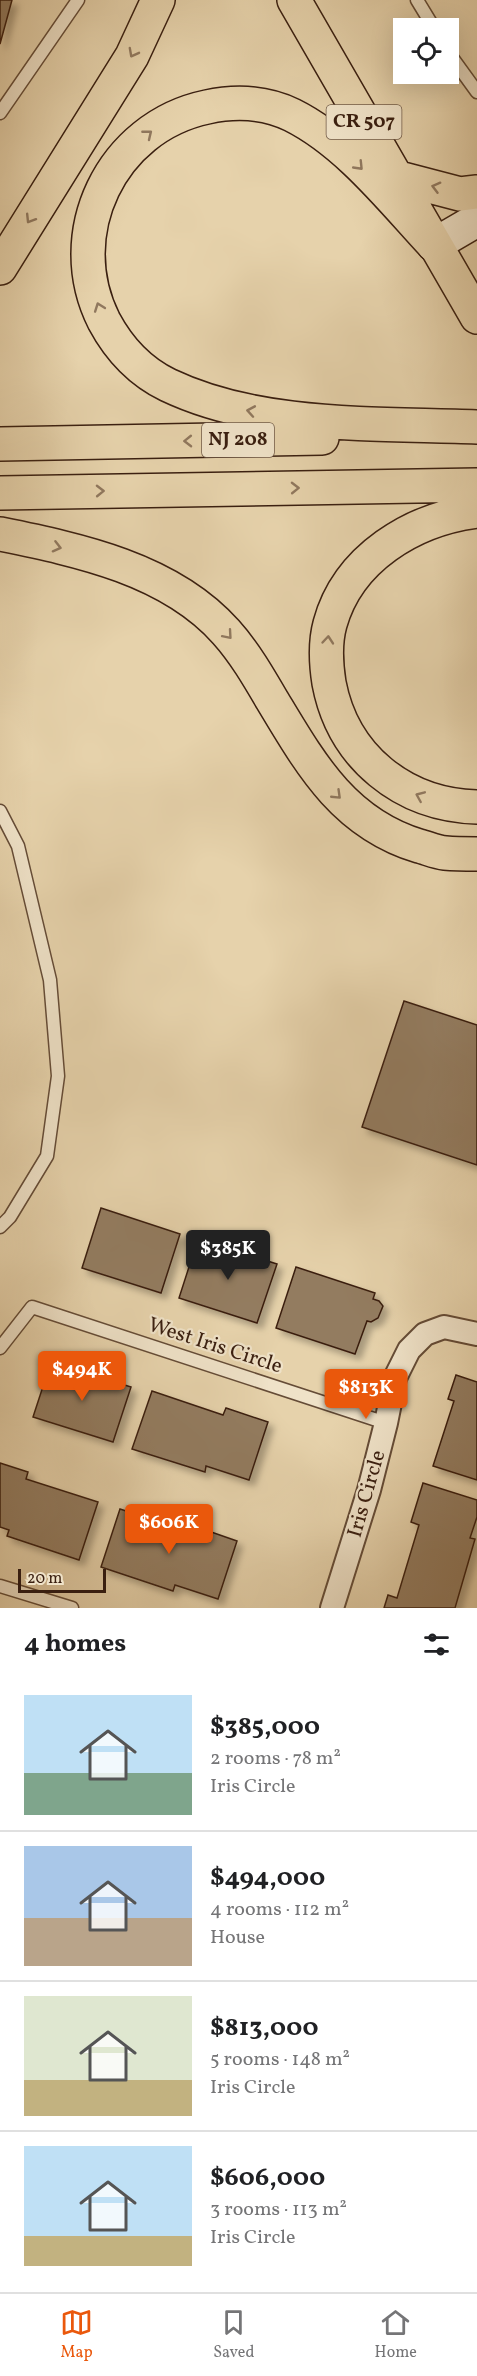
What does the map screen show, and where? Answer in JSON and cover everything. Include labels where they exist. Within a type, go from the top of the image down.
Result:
[{"type":"main road","points":[[0,268],[132,56],[158,0]]},
{"type":"main road","name":"CR 507","points":[[297,1],[395,177],[477,317]]},
{"type":"main road","points":[[477,220],[434,245],[348,154],[322,133],[291,115],[262,105],[227,103],[192,110],[159,125],[132,147],[110,174],[94,209],[87,243],[89,277],[95,298],[115,342],[140,368],[167,385],[240,409],[284,417],[477,427]]},
{"type":"main road","points":[[395,177],[460,194],[477,192]]},
{"type":"main road","name":"NJ 208","points":[[0,444],[477,435]]},
{"type":"main road","name":"NJ 208","points":[[0,493],[477,485]]},
{"type":"main road","points":[[477,511],[432,521],[397,538],[366,560],[344,590],[330,625],[326,664],[333,701],[347,734],[368,760],[391,781],[419,797],[452,806],[477,807]]},
{"type":"main road","points":[[0,534],[102,559],[167,586],[198,607],[226,631],[249,662],[306,757],[333,793],[363,819],[401,840],[444,853],[477,854]]},
{"type":"street","name":"Iris Circle","points":[[332,1608],[369,1490],[395,1378],[409,1350],[425,1334],[444,1327],[477,1334]]},
{"type":"lane","points":[[0,113],[78,0]]},
{"type":"lane","points":[[417,0],[428,18]]},
{"type":"lane","points":[[459,67],[477,92]]},
{"type":"lane","points":[[0,811],[18,846],[48,969],[58,1076],[47,1156],[10,1217],[0,1227]]},
{"type":"lane","name":"West Iris Circle","points":[[0,1348],[32,1307],[386,1423]]},
{"type":"lane","points":[[0,1586],[72,1608]]},
{"type":"building","points":[[0,0],[12,0],[0,44]]},
{"type":"building","points":[[404,1001],[477,1025],[477,1165],[362,1127]]},
{"type":"building","points":[[101,1208],[180,1234],[161,1293],[82,1268]]},
{"type":"building","points":[[198,1239],[277,1264],[257,1323],[179,1298]]},
{"type":"building","points":[[296,1267],[375,1293],[373,1299],[379,1301],[383,1306],[378,1318],[371,1322],[367,1321],[355,1354],[276,1328]]},
{"type":"building","points":[[51,1362],[131,1387],[113,1442],[33,1417]]},
{"type":"building","points":[[456,1375],[477,1382],[477,1480],[433,1466],[454,1401],[448,1399]]},
{"type":"building","points":[[152,1391],[223,1415],[226,1408],[268,1422],[249,1480],[206,1466],[205,1472],[132,1449]]},
{"type":"building","points":[[0,1463],[28,1472],[26,1479],[98,1502],[79,1560],[7,1536],[9,1530],[0,1527]]},
{"type":"building","points":[[423,1483],[477,1500],[477,1517],[470,1538],[475,1539],[455,1608],[384,1608],[388,1595],[397,1598],[419,1525],[411,1522]]},
{"type":"building","points":[[120,1509],[192,1533],[194,1526],[237,1541],[218,1599],[175,1585],[173,1591],[101,1567]]}]
